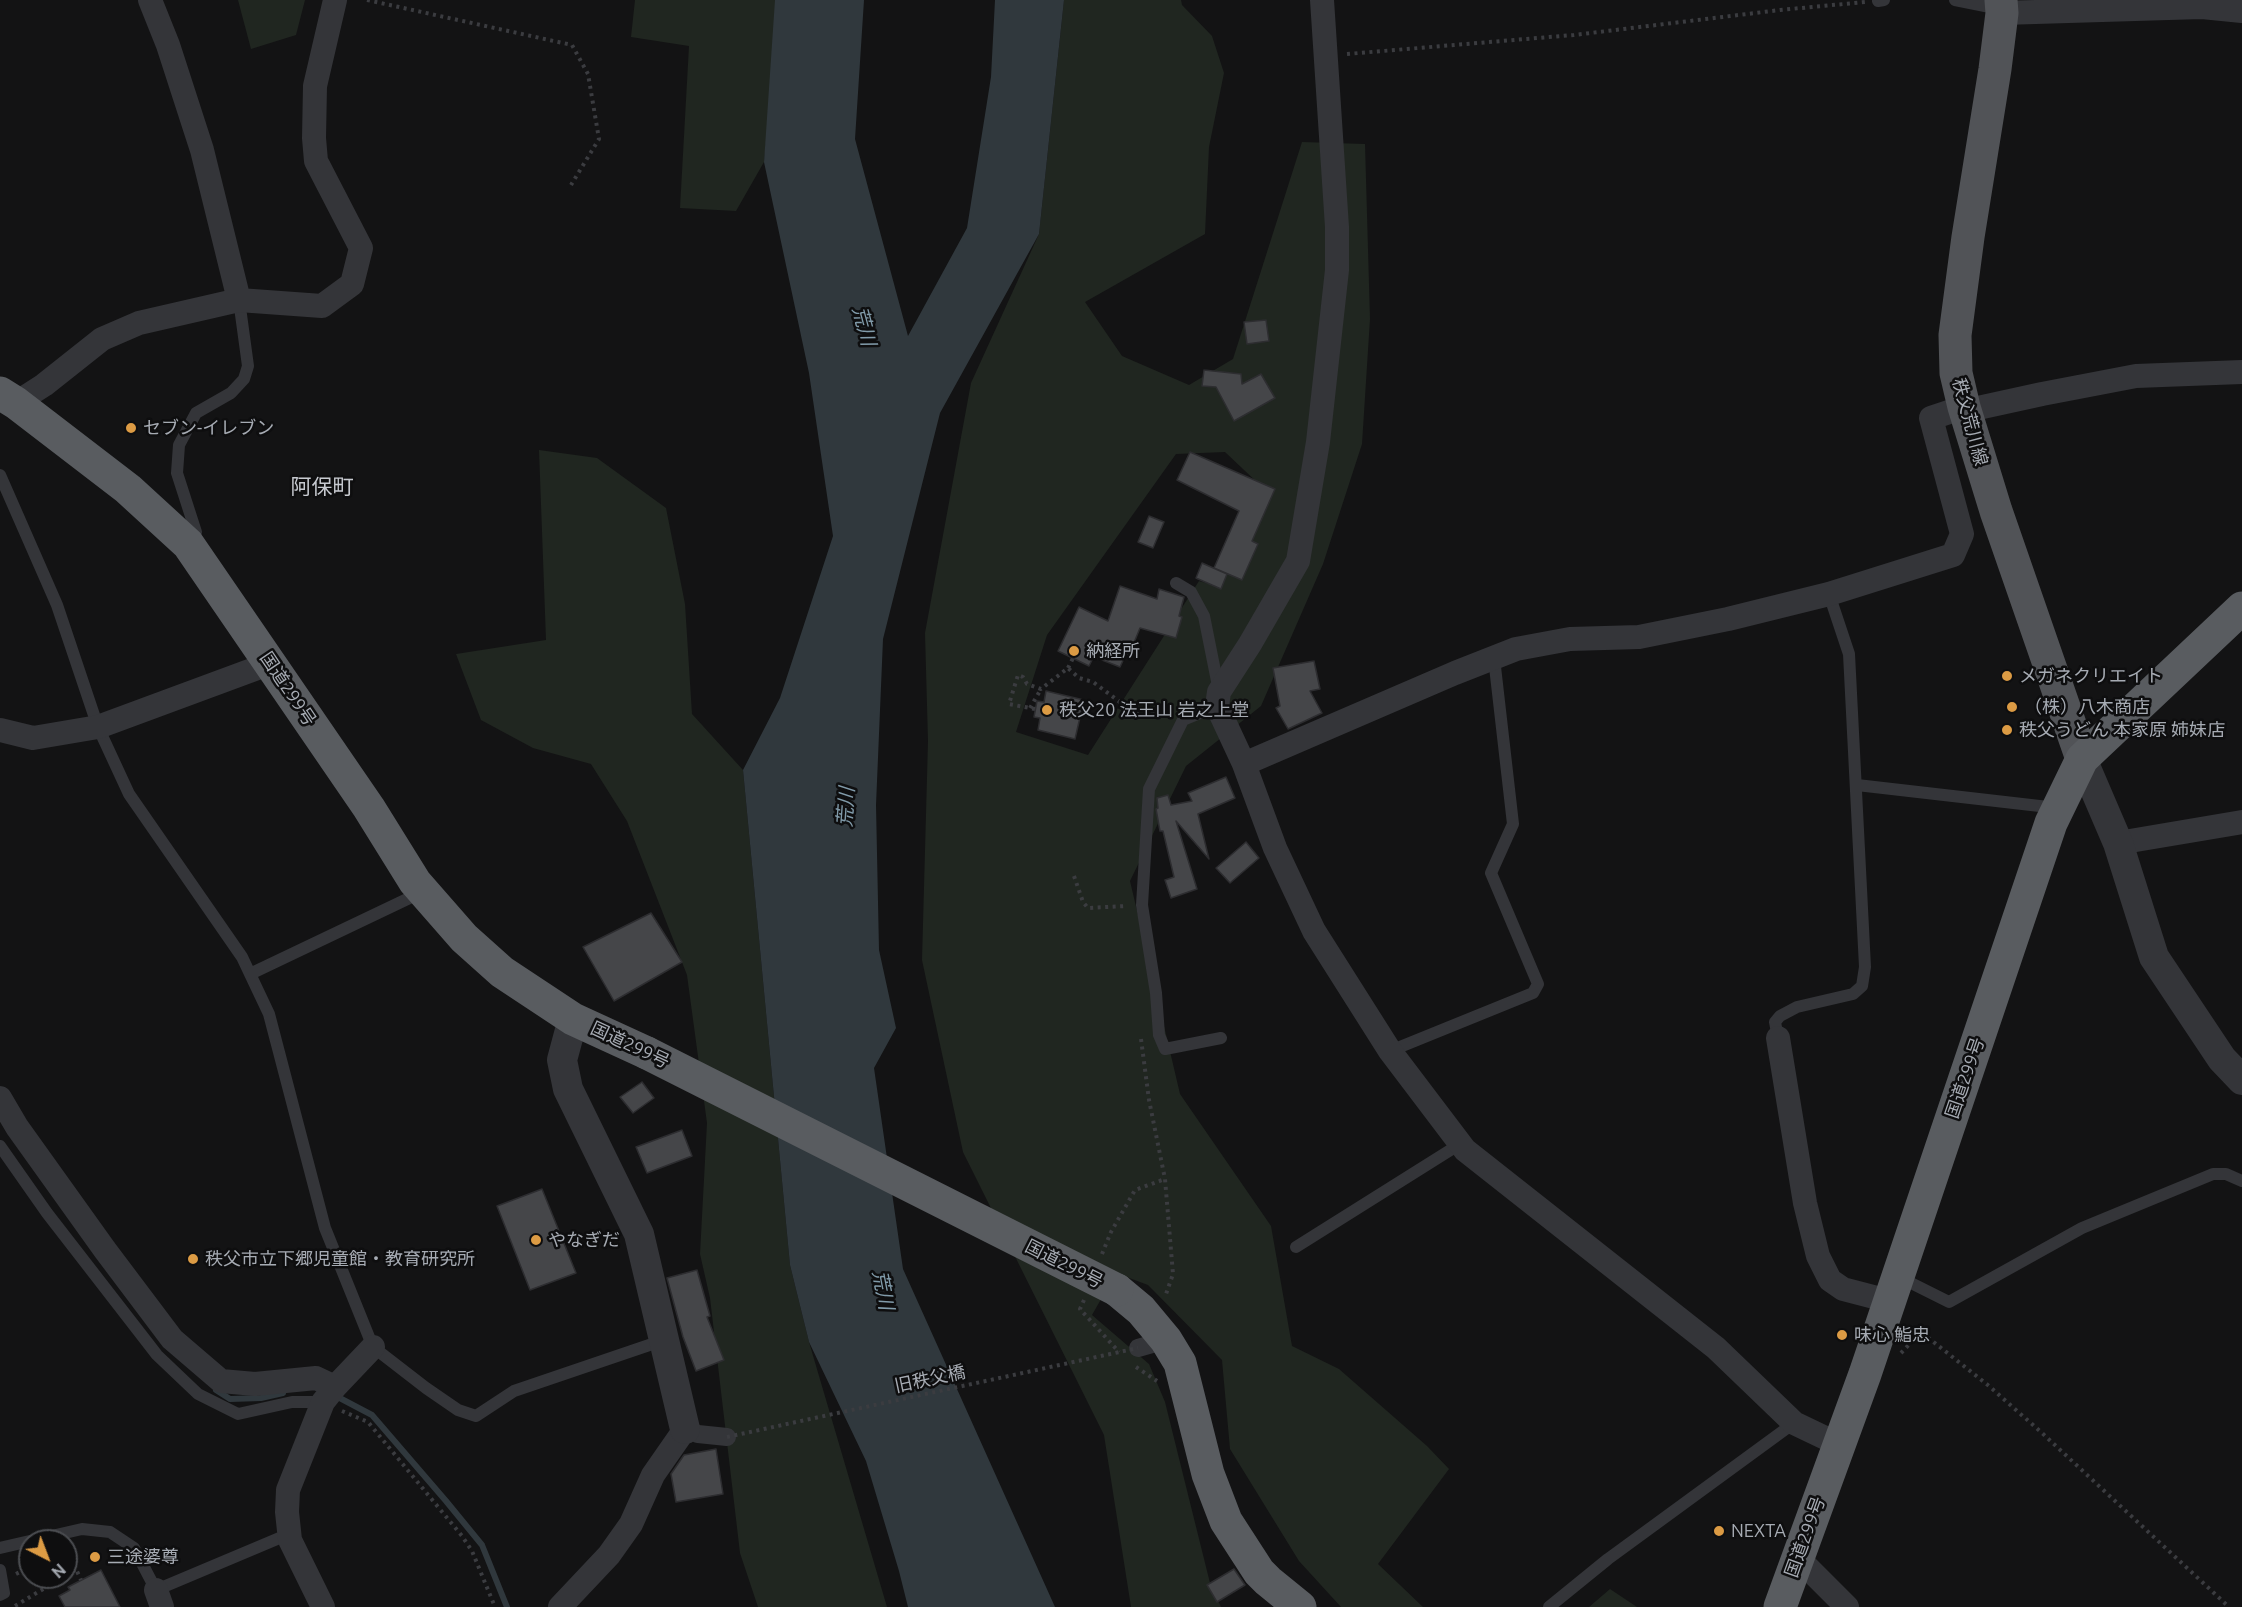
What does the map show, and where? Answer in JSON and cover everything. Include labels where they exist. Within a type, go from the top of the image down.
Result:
[{"type":"highway","name":"国道299号","points":[[8,398],[128,489],[188,544],[271,663],[423,891],[464,938],[502,972],[573,1019],[647,1053],[1117,1290],[1141,1310],[1153,1338],[1180,1364],[1208,1474],[1226,1521],[1259,1572],[1300,1607]]},
{"type":"highway","name":"国道299号","points":[[1780,1607],[1840,1445],[1894,1289],[2051,823],[2082,759],[2242,608]]},
{"type":"main road","name":"秩父荒川線","points":[[2001,8],[1955,335],[1956,373],[1996,511],[2082,759]]},
{"type":"street","points":[[150,0],[168,45],[202,150],[239,300]]},
{"type":"street","points":[[8,398],[44,385],[102,339],[139,323],[239,300],[322,306],[352,284],[361,248],[316,161],[315,86],[335,0]]},
{"type":"street","points":[[1322,0],[1337,227],[1337,270],[1318,442],[1298,561],[1218,699],[1275,848],[1314,931],[1390,1051],[1460,1144],[1496,1176],[1650,1294],[1716,1348],[1794,1423],[1840,1445]]},
{"type":"street","points":[[2001,8],[2202,7],[2242,11]]},
{"type":"street","points":[[1244,764],[1455,672],[1516,649],[1570,639],[1650,634],[1728,619],[1828,594],[1953,555],[1962,534],[1931,418],[1964,407],[1978,408],[2136,376],[2242,372]]},
{"type":"street","points":[[0,730],[33,738],[98,727],[271,663]]},
{"type":"street","points":[[2082,759],[2118,843],[2154,957],[2222,1059],[2242,1080]]},
{"type":"street","points":[[2118,843],[2242,822]]},
{"type":"street","points":[[560,1607],[609,1555],[631,1524],[653,1475],[685,1429],[639,1234],[568,1089],[562,1060],[573,1019]]},
{"type":"street","points":[[1778,1038],[1805,1203],[1818,1256],[1830,1280],[1844,1289],[1894,1289]]},
{"type":"street","points":[[0,1098],[17,1127],[172,1339],[221,1381],[255,1384],[315,1378],[329,1395]]},
{"type":"street","points":[[323,1607],[290,1540],[287,1512],[288,1490],[329,1395],[373,1347]]},
{"type":"street","points":[[685,1429],[698,1434],[727,1437]]},
{"type":"street","points":[[1226,1521],[1246,1571],[1272,1607]]},
{"type":"street","points":[[1797,1557],[1847,1607]]},
{"type":"lane","points":[[1955,0],[2001,8]]},
{"type":"lane","points":[[188,544],[196,532],[177,473],[180,445],[196,413],[231,393],[244,379],[248,366],[239,300]]},
{"type":"lane","points":[[0,475],[57,605],[98,727],[129,794],[242,957],[269,1014],[325,1228],[373,1347],[458,1410],[476,1416],[514,1390],[664,1340]]},
{"type":"lane","points":[[1176,583],[1191,592],[1204,616],[1218,699],[1183,720],[1149,789],[1142,905],[1156,993],[1159,1035],[1165,1048],[1221,1038]]},
{"type":"lane","points":[[1778,1038],[1775,1022],[1780,1016],[1797,1007],[1853,994],[1862,986],[1866,967],[1849,654],[1828,594]]},
{"type":"lane","points":[[1390,1051],[1533,993],[1538,984],[1491,873],[1514,825],[1494,658]]},
{"type":"lane","points":[[1857,785],[2058,808]]},
{"type":"lane","points":[[250,974],[423,891]]},
{"type":"lane","points":[[1296,1246],[1460,1144]]},
{"type":"lane","points":[[0,1146],[47,1213],[157,1355],[198,1394],[238,1414],[329,1395]]},
{"type":"lane","points":[[1894,1289],[1949,1302],[2082,1228],[2213,1174],[2226,1174],[2242,1181]]},
{"type":"lane","points":[[1549,1607],[1608,1559],[1794,1423]]},
{"type":"lane","points":[[0,1548],[82,1529],[110,1532],[134,1548],[159,1599],[289,1534]]},
{"type":"lane","points":[[0,1570],[4,1593],[0,1595]]},
{"type":"path","points":[[367,0],[572,45],[588,74],[599,138],[571,185]]},
{"type":"path","points":[[1327,56],[1574,35],[1780,10],[1881,1]]},
{"type":"path","points":[[1041,689],[1027,684],[1023,677],[1018,675],[1009,704],[1033,709],[1041,689],[1068,668],[1073,658]]},
{"type":"path","points":[[1068,668],[1079,678],[1093,682],[1136,714],[1176,709]]},
{"type":"path","points":[[1074,876],[1083,902],[1088,908],[1142,905]]},
{"type":"path","points":[[1142,1038],[1149,1100],[1165,1179],[1173,1274],[1153,1338]]},
{"type":"path","points":[[1899,1354],[1921,1332],[1989,1386],[2042,1433],[2229,1607]]},
{"type":"path","name":"旧秩父橋","points":[[727,1437],[1153,1338]]},
{"type":"path","points":[[329,1395],[368,1422],[462,1536],[472,1551],[495,1607]]},
{"type":"path","points":[[78,1573],[81,1580]]},
{"type":"path","points":[[15,1606],[43,1589]]},
{"type":"shaded area","points":[[238,0],[305,0],[296,35],[251,49]]},
{"type":"shaded area","points":[[635,0],[781,0],[764,162],[736,211],[680,208],[689,46],[631,37]]},
{"type":"shaded area","points":[[1064,0],[1181,0],[1182,5],[1212,36],[1224,73],[1209,147],[1205,234],[1085,302],[1122,356],[1189,385],[1233,359],[1302,142],[1365,144],[1370,319],[1362,444],[1323,564],[1261,706],[1186,766],[1130,881],[1180,1094],[1271,1226],[1292,1346],[1339,1369],[1427,1446],[1449,1469],[1378,1564],[1423,1607],[1341,1607],[1299,1561],[1230,1449],[1222,1360],[1148,1285],[1116,1273],[1092,1315],[1149,1364],[1165,1402],[1210,1583],[1221,1607],[1131,1607],[1104,1435],[963,1152],[922,960],[928,741],[925,633],[971,383],[1039,234]],"holes":[[[1225,452],[1261,486],[1220,587],[1199,581],[1088,755],[1016,732],[1047,635],[1176,454]]]},
{"type":"shaded area","points":[[539,450],[597,458],[666,508],[685,604],[692,714],[743,770],[790,1265],[809,1342],[887,1607],[758,1607],[740,1553],[710,1298],[700,1254],[707,1123],[687,975],[627,821],[591,764],[533,748],[481,720],[456,654],[546,640]]},
{"type":"shaded area","points":[[1610,1589],[1637,1607],[1589,1607]]},
{"type":"water","name":"荒川","points":[[775,0],[864,0],[855,139],[908,336],[967,228],[991,77],[995,0],[1064,0],[1039,234],[940,413],[883,639],[876,805],[879,950],[896,1028],[874,1068],[903,1269],[1055,1607],[908,1607],[866,1461],[809,1342],[790,1265],[743,770],[780,698],[833,536],[809,373],[764,162]]},
{"type":"building","points":[[1266,320],[1269,341],[1247,344],[1244,322]]},
{"type":"building","points":[[1204,370],[1241,374],[1242,384],[1261,374],[1275,398],[1234,421],[1216,387],[1202,386]]},
{"type":"building","points":[[1190,452],[1275,489],[1252,541],[1258,544],[1242,580],[1214,568],[1239,511],[1177,480]]},
{"type":"building","points":[[1149,516],[1164,522],[1153,548],[1138,542]]},
{"type":"building","points":[[1202,563],[1227,574],[1221,589],[1196,578]]},
{"type":"building","points":[[1120,586],[1157,599],[1159,589],[1184,597],[1179,616],[1182,617],[1176,638],[1140,628],[1129,655],[1126,654],[1120,667],[1097,658],[1093,658],[1089,666],[1058,651],[1079,607],[1108,621]]},
{"type":"building","points":[[1314,661],[1320,689],[1310,691],[1322,713],[1288,729],[1276,708],[1280,706],[1273,668]]},
{"type":"building","points":[[1046,691],[1084,700],[1075,739],[1038,730],[1040,718],[1034,717],[1037,701],[1044,702]]},
{"type":"building","points":[[1226,777],[1235,798],[1198,814],[1209,859],[1176,821],[1197,889],[1171,898],[1165,880],[1174,877],[1163,831],[1160,831],[1156,809],[1158,808],[1157,798],[1168,795],[1171,805],[1192,801],[1188,793]]},
{"type":"building","points":[[1246,842],[1259,858],[1230,883],[1216,868]]},
{"type":"building","points":[[651,913],[682,962],[614,1001],[583,947]]},
{"type":"building","points":[[642,1082],[654,1098],[633,1113],[620,1097]]},
{"type":"building","points":[[682,1130],[692,1156],[647,1173],[636,1147]]},
{"type":"building","name":"やなぎだ","points":[[542,1189],[576,1273],[530,1290],[497,1206]]},
{"type":"building","points":[[697,1270],[710,1316],[707,1317],[724,1360],[696,1371],[683,1337],[667,1278]]},
{"type":"building","points":[[716,1449],[723,1494],[676,1502],[671,1474],[684,1455]]},
{"type":"building","points":[[1234,1569],[1245,1585],[1217,1602],[1207,1585]]},
{"type":"building","points":[[101,1570],[120,1607],[65,1607],[59,1596],[69,1589],[78,1589],[78,1582]]},
{"type":"waterway","points":[[216,1390],[230,1399],[261,1398],[283,1393]]},
{"type":"waterway","points":[[334,1395],[372,1415],[482,1545],[507,1607]]},
{"type":"place","name":"セブン-イレブン","points":[[131,428]]},
{"type":"place","name":"納経所","points":[[1074,651]]},
{"type":"place","name":"メガネクリエイト","points":[[2007,676]]},
{"type":"place","name":"（株）八木商店","points":[[2012,707]]},
{"type":"place","name":"秩父20 法王山 岩之上堂","points":[[1047,710]]},
{"type":"place","name":"秩父うどん 本家原 姉妹店","points":[[2007,730]]},
{"type":"place","name":"やなぎだ","points":[[536,1240]]},
{"type":"place","name":"秩父市立下郷児童館・教育研究所","points":[[193,1259]]},
{"type":"place","name":"味心 鮨忠","points":[[1842,1335]]},
{"type":"place","name":"NEXTA","points":[[1719,1531]]},
{"type":"place","name":"三途婆尊","points":[[95,1557]]},
{"type":"district","name":"阿保町","points":[[322,487]]}]
